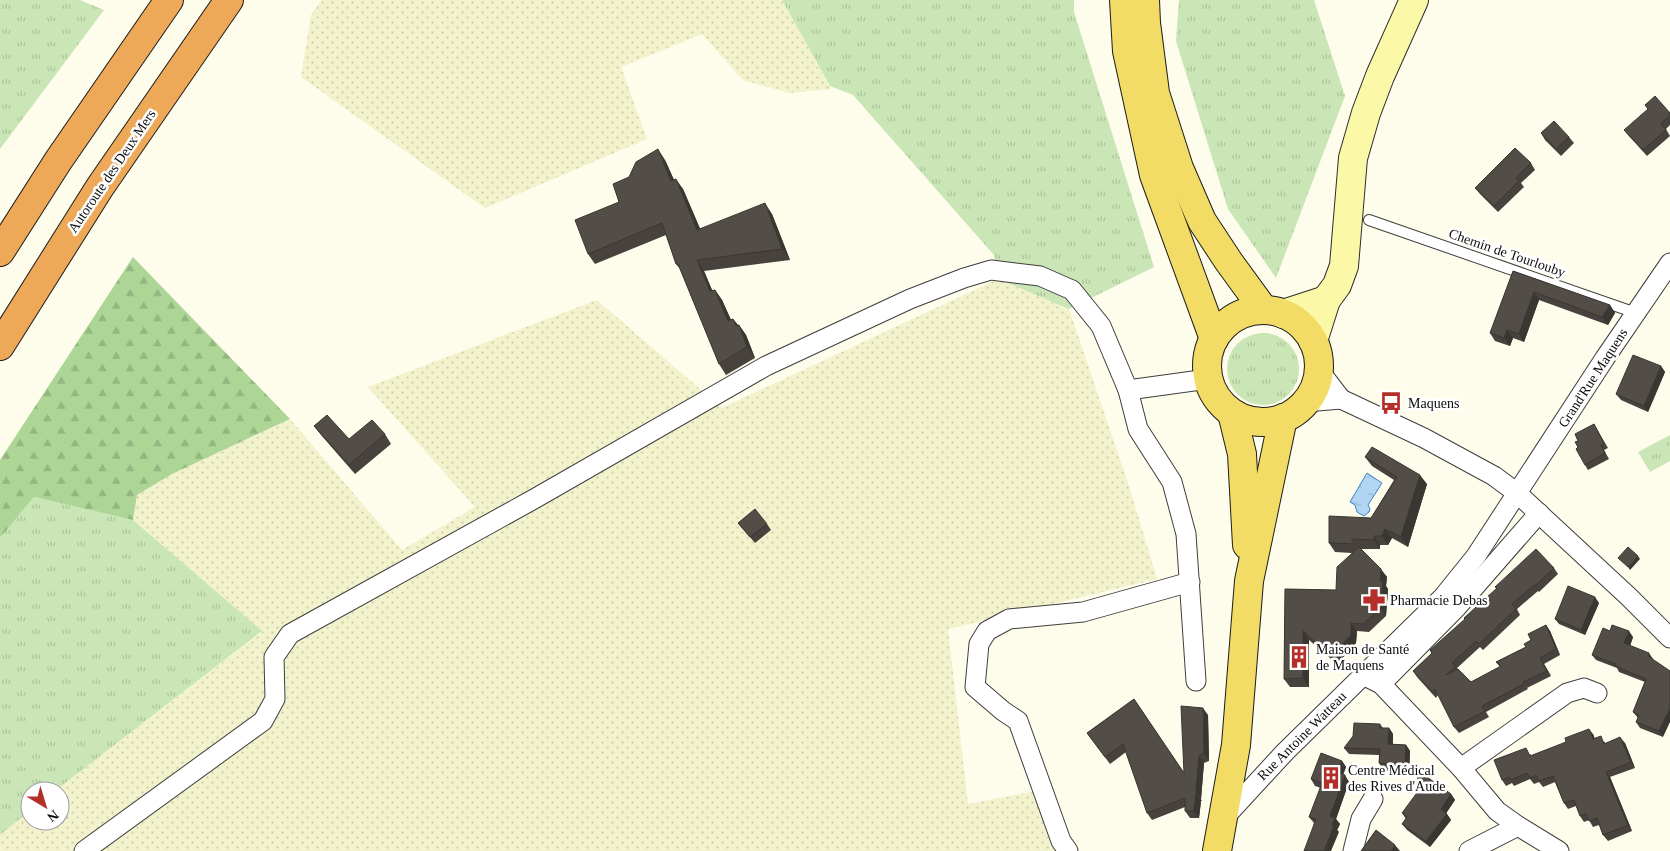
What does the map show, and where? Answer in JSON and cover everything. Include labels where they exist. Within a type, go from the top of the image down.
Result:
[{"type":"highway","points":[[0,252],[58,161],[169,0]]},
{"type":"highway","name":"Autoroute des Deux Mers","points":[[0,346],[100,188],[229,0]]},
{"type":"main road","points":[[1124,0],[1127,51],[1154,175],[1214,339]]},
{"type":"main road","points":[[1145,0],[1155,93],[1179,168],[1202,221],[1229,262],[1273,312],[1301,324],[1313,341],[1318,356],[1318,369],[1314,388],[1301,407],[1283,418],[1257,422],[1232,413],[1216,398],[1208,379],[1207,360],[1214,339],[1225,325],[1243,314],[1273,312],[1326,300]]},
{"type":"main road","points":[[1313,341],[1326,300],[1337,285],[1344,266],[1353,158],[1366,113],[1411,2]]},
{"type":"main road","points":[[1232,413],[1242,454],[1249,581]]},
{"type":"main road","points":[[1217,851],[1236,745],[1249,581],[1283,418]]},
{"type":"street","name":"Grand'Rue Maquens","points":[[1517,493],[1670,263]]},
{"type":"street","points":[[84,851],[263,721],[275,700],[274,657],[290,634],[526,504],[766,366],[910,299],[964,278],[991,270],[1040,276],[1072,290],[1102,326],[1128,390],[1138,429],[1172,482],[1186,534],[1196,681]]},
{"type":"street","points":[[1318,369],[1341,399],[1466,459],[1517,493],[1629,597],[1670,638]]},
{"type":"street","points":[[1128,390],[1208,379]]},
{"type":"street","points":[[1304,402],[1341,399]]},
{"type":"street","name":"Rue Antoine Watteau","points":[[1223,819],[1285,752],[1319,721],[1362,675],[1443,598],[1476,556],[1517,493]]},
{"type":"street","points":[[1382,684],[1457,607],[1538,513]]},
{"type":"street","points":[[1068,851],[1062,842],[1018,721],[975,687],[979,644],[987,631],[1009,618],[1083,612],[1190,582]]},
{"type":"street","points":[[1362,675],[1382,684],[1461,768],[1497,811],[1559,851]]},
{"type":"street","points":[[1461,768],[1568,693],[1584,688],[1597,693]]},
{"type":"street","points":[[1352,851],[1361,819],[1373,799]]},
{"type":"street","points":[[1469,851],[1518,826]]},
{"type":"lane","name":"Chemin de Tourlouby","points":[[1369,220],[1636,313]]},
{"type":"green space","points":[[0,0],[80,0],[104,10],[0,149]]},
{"type":"green space","points":[[322,0],[782,0],[831,89],[789,93],[743,80],[702,34],[621,67],[647,139],[485,208],[301,77],[311,15]]},
{"type":"green space","points":[[782,0],[1074,0],[1074,12],[1154,267],[1069,309],[998,279],[994,255],[853,95],[830,86]]},
{"type":"green space","points":[[1179,0],[1314,0],[1345,96],[1276,278],[1228,209],[1176,41]]},
{"type":"green space","points":[[133,257],[290,419],[172,474],[137,495],[133,520],[34,497],[0,538],[0,460]]},
{"type":"green space","points":[[998,279],[1069,309],[1130,489],[1157,579],[948,629],[968,804],[1046,789],[1063,851],[0,851],[0,835],[20,819],[20,831],[70,831],[70,781],[68,781],[262,632],[133,520],[137,495],[172,474],[290,419],[402,550],[475,507],[368,387],[597,300],[722,408]]},
{"type":"green space","points":[[1263,333],[1283,339],[1293,349],[1299,369],[1293,389],[1283,399],[1263,405],[1243,399],[1233,389],[1227,369],[1233,349],[1243,339]]},
{"type":"green space","points":[[1670,435],[1670,461],[1650,472],[1638,452]]},
{"type":"green space","points":[[34,497],[133,520],[262,631],[68,781],[20,781],[20,819],[0,835],[0,538]]},
{"type":"water","points":[[1367,473],[1382,483],[1368,505],[1369,512],[1364,516],[1357,512],[1355,505],[1350,502]]},
{"type":"building","points":[[1655,96],[1670,113],[1670,116],[1661,123],[1666,130],[1643,150],[1624,130],[1648,109],[1645,105]]},
{"type":"building","points":[[1554,121],[1569,137],[1556,149],[1541,133]]},
{"type":"building","points":[[1515,148],[1531,163],[1516,178],[1519,181],[1494,206],[1475,188]]},
{"type":"building","points":[[658,149],[671,181],[676,179],[697,230],[765,203],[782,249],[697,260],[710,291],[715,290],[728,321],[733,319],[736,326],[739,325],[747,347],[719,364],[678,264],[676,264],[662,223],[588,254],[575,220],[619,202],[613,184],[629,177],[636,162]]},
{"type":"building","points":[[1513,271],[1610,305],[1602,317],[1534,292],[1519,334],[1507,330],[1504,338],[1490,333]]},
{"type":"building","points":[[1633,355],[1661,366],[1644,406],[1616,394]]},
{"type":"building","points":[[327,415],[349,439],[372,420],[385,434],[349,465],[314,426]]},
{"type":"building","points":[[1594,424],[1604,443],[1601,445],[1605,453],[1585,465],[1576,449],[1578,447],[1575,442],[1578,441],[1575,434]]},
{"type":"building","points":[[1372,447],[1420,475],[1401,537],[1385,529],[1382,536],[1374,536],[1374,540],[1351,539],[1356,544],[1329,543],[1329,516],[1371,518],[1397,477],[1365,457]]},
{"type":"building","points":[[755,509],[767,524],[750,537],[738,523]]},
{"type":"building","points":[[1359,547],[1381,569],[1380,581],[1383,581],[1381,608],[1363,624],[1351,623],[1351,635],[1331,656],[1303,631],[1303,678],[1284,679],[1285,589],[1336,590],[1337,567]]},
{"type":"building","points":[[1628,547],[1638,556],[1628,567],[1618,558]]},
{"type":"building","points":[[1536,549],[1554,568],[1512,604],[1516,609],[1479,644],[1476,641],[1452,663],[1456,666],[1446,675],[1458,669],[1471,682],[1501,666],[1496,662],[1526,647],[1524,644],[1531,640],[1528,634],[1546,625],[1556,649],[1540,658],[1547,671],[1523,682],[1524,684],[1482,706],[1485,711],[1454,727],[1435,689],[1432,692],[1413,671],[1432,653],[1430,650],[1465,619],[1497,588],[1495,587]]},
{"type":"building","points":[[1568,586],[1595,597],[1581,630],[1555,619]]},
{"type":"building","points":[[1612,625],[1629,631],[1624,643],[1649,653],[1648,656],[1670,671],[1670,708],[1659,731],[1636,722],[1639,715],[1633,712],[1646,679],[1615,666],[1616,664],[1592,655],[1603,628],[1610,631]]},
{"type":"building","points":[[1134,699],[1184,773],[1181,706],[1203,708],[1204,753],[1199,756],[1194,811],[1185,811],[1185,798],[1147,813],[1123,744],[1105,757],[1087,733]]},
{"type":"building","points":[[1354,723],[1380,724],[1380,728],[1389,728],[1388,744],[1406,745],[1405,770],[1387,770],[1387,764],[1379,763],[1380,749],[1344,748],[1353,736]]},
{"type":"building","points":[[1589,729],[1593,739],[1601,736],[1604,744],[1620,737],[1631,762],[1606,772],[1628,825],[1603,835],[1597,818],[1589,821],[1586,814],[1580,816],[1574,800],[1564,803],[1553,776],[1539,781],[1536,775],[1530,778],[1527,773],[1510,780],[1509,777],[1502,780],[1494,760],[1526,748],[1530,756],[1566,742],[1565,738]]},
{"type":"building","points":[[1321,753],[1342,761],[1337,772],[1345,775],[1330,816],[1335,818],[1332,825],[1334,826],[1324,851],[1304,851],[1316,819],[1309,817],[1322,783],[1311,779]]},
{"type":"building","points":[[1417,770],[1451,794],[1441,809],[1447,814],[1426,841],[1402,824],[1407,817],[1402,813],[1419,790]]},
{"type":"building","points":[[1376,830],[1395,845],[1391,851],[1361,851]]},
{"type":"place","name":"Maquens","points":[[1391,403]]},
{"type":"place","name":"Pharmacie Debas","points":[[1374,600]]},
{"type":"place","name":"Maison de Santé de Maquens","points":[[1299,657]]},
{"type":"place","name":"Centre Médical des Rives d'Aude","points":[[1331,778]]}]
